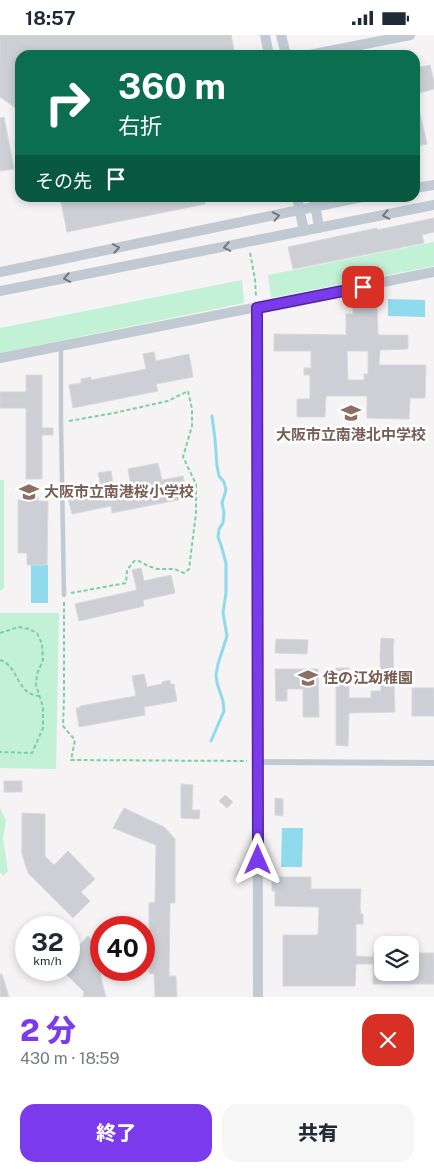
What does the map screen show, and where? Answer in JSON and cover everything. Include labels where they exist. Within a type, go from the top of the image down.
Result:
[{"type":"street","points":[[265,35],[268,50]]},
{"type":"street","points":[[281,35],[285,50]]},
{"type":"street","points":[[334,50],[410,35]]},
{"type":"street","points":[[420,187],[434,185]]},
{"type":"street","points":[[299,202],[304,231]]},
{"type":"street","points":[[0,272],[300,211],[314,202],[319,228]]},
{"type":"street","points":[[0,291],[434,205]]},
{"type":"street","points":[[0,358],[434,272]]},
{"type":"street","points":[[257,308],[258,997]]},
{"type":"street","points":[[258,762],[434,763]]},
{"type":"lane","points":[[61,346],[64,595]]},
{"type":"path","points":[[248,243],[255,279],[257,308]]},
{"type":"path","points":[[61,423],[168,401],[188,391],[192,409],[192,426],[184,457],[196,484],[196,513],[189,569],[184,573],[174,569],[158,569],[139,561],[134,561],[127,570],[126,583],[64,595],[63,727],[75,741],[71,760],[258,762]]},
{"type":"path","points":[[0,633],[19,627],[37,633],[42,644],[43,660],[37,674],[36,685],[43,707],[43,728],[32,753],[0,752]]},
{"type":"path","points":[[0,660],[5,661],[10,666],[26,691],[39,696]]},
{"type":"green space","points":[[434,242],[434,266],[271,298],[268,275]]},
{"type":"green space","points":[[242,280],[244,303],[0,353],[0,328]]},
{"type":"green space","points":[[0,480],[4,480],[4,588],[0,591]]},
{"type":"green space","points":[[0,613],[59,613],[56,769],[0,768]]},
{"type":"green space","points":[[0,808],[6,821],[3,838],[8,871],[3,876],[0,872]]},
{"type":"water","points":[[388,299],[425,300],[425,317],[388,316]]},
{"type":"water","points":[[31,565],[48,565],[48,603],[31,603]]},
{"type":"water","points":[[282,828],[303,828],[302,867],[281,867]]},
{"type":"building","points":[[0,35],[231,35],[234,50],[15,50],[15,108],[0,97]]},
{"type":"building","points":[[430,65],[434,89],[420,93],[420,67]]},
{"type":"building","points":[[420,114],[427,144],[420,145]]},
{"type":"building","points":[[4,117],[14,169],[0,171],[0,118]]},
{"type":"building","points":[[61,202],[204,202],[205,204],[67,232]]},
{"type":"building","points":[[434,218],[434,232],[422,235],[424,243],[293,269],[288,247]]},
{"type":"building","points":[[353,304],[377,304],[378,335],[408,335],[408,349],[380,350],[379,365],[426,365],[425,398],[410,398],[409,419],[367,418],[367,396],[326,396],[325,417],[297,417],[297,399],[310,399],[310,375],[304,375],[304,368],[311,368],[311,351],[274,351],[274,334],[346,335],[346,314],[353,314]],"holes":[[[347,351],[368,351],[368,374],[364,374],[364,380],[348,380]]]},
{"type":"building","points":[[154,352],[156,361],[189,354],[193,377],[156,384],[158,391],[73,408],[69,385],[81,383],[81,379],[91,377],[91,380],[146,369],[143,354]]},
{"type":"building","points":[[26,375],[42,375],[42,428],[53,428],[53,435],[42,435],[42,479],[26,479],[26,408],[0,408],[0,392],[26,392]]},
{"type":"building","points":[[158,463],[162,480],[183,476],[188,498],[112,513],[111,506],[72,514],[67,493],[101,487],[98,473],[111,471],[114,490],[131,486],[128,469]]},
{"type":"building","points":[[26,497],[38,497],[38,501],[48,501],[47,565],[27,565],[27,553],[18,553],[18,500],[26,500]]},
{"type":"building","points":[[141,568],[144,581],[171,575],[175,593],[143,600],[144,606],[79,621],[75,604],[137,590],[132,570]]},
{"type":"building","points":[[381,638],[394,639],[395,712],[349,713],[348,746],[336,745],[336,668],[349,668],[349,698],[371,698],[371,691],[381,691]]},
{"type":"building","points":[[276,639],[308,640],[307,654],[275,653]]},
{"type":"building","points":[[275,669],[318,669],[319,717],[303,717],[303,689],[287,689],[287,701],[276,701]]},
{"type":"building","points":[[144,674],[147,687],[170,680],[170,684],[174,684],[177,701],[144,707],[145,715],[79,727],[76,708],[136,696],[132,676]]},
{"type":"building","points":[[412,688],[434,688],[434,716],[412,716]]},
{"type":"building","points":[[4,781],[22,781],[22,792],[4,792]]},
{"type":"building","points":[[181,784],[193,785],[192,810],[200,810],[199,819],[181,818]]},
{"type":"building","points":[[225,795],[233,802],[227,808],[219,801]]},
{"type":"building","points":[[275,798],[283,799],[283,816],[275,815]]},
{"type":"building","points":[[124,808],[164,827],[175,839],[175,903],[170,903],[169,976],[176,976],[177,997],[155,997],[155,916],[149,916],[149,903],[155,902],[156,845],[113,828]]},
{"type":"building","points":[[22,813],[45,814],[45,856],[54,865],[68,851],[95,879],[81,892],[90,901],[75,916],[71,916],[28,873],[22,854]]},
{"type":"building","points":[[272,877],[311,877],[311,889],[361,889],[360,907],[361,914],[363,914],[363,924],[356,924],[356,956],[373,957],[374,953],[374,981],[419,981],[419,953],[434,953],[434,984],[373,984],[373,964],[356,964],[355,986],[283,986],[283,935],[318,935],[319,907],[275,906],[275,891],[272,891]]},
{"type":"building","points":[[88,936],[90,938],[90,981],[102,981],[106,997],[83,997],[84,992],[73,981],[80,981],[80,945]]},
{"type":"building","points":[[0,974],[2,974],[9,997],[0,997]]},
{"type":"waterway","points":[[211,741],[224,711],[216,675],[227,636],[223,613],[226,593],[226,563],[218,537],[219,529],[223,523],[224,512],[222,503],[226,490],[224,482],[219,476],[217,466],[212,416]]},
{"type":"place","name":"大阪市立南港北中学校","points":[[351,413]]},
{"type":"place","name":"大阪市立南港桜小学校","points":[[29,492]]},
{"type":"place","name":"住の江幼稚園","points":[[308,678]]},
{"type":"route","points":[[258,860],[257,308],[363,287]]}]
